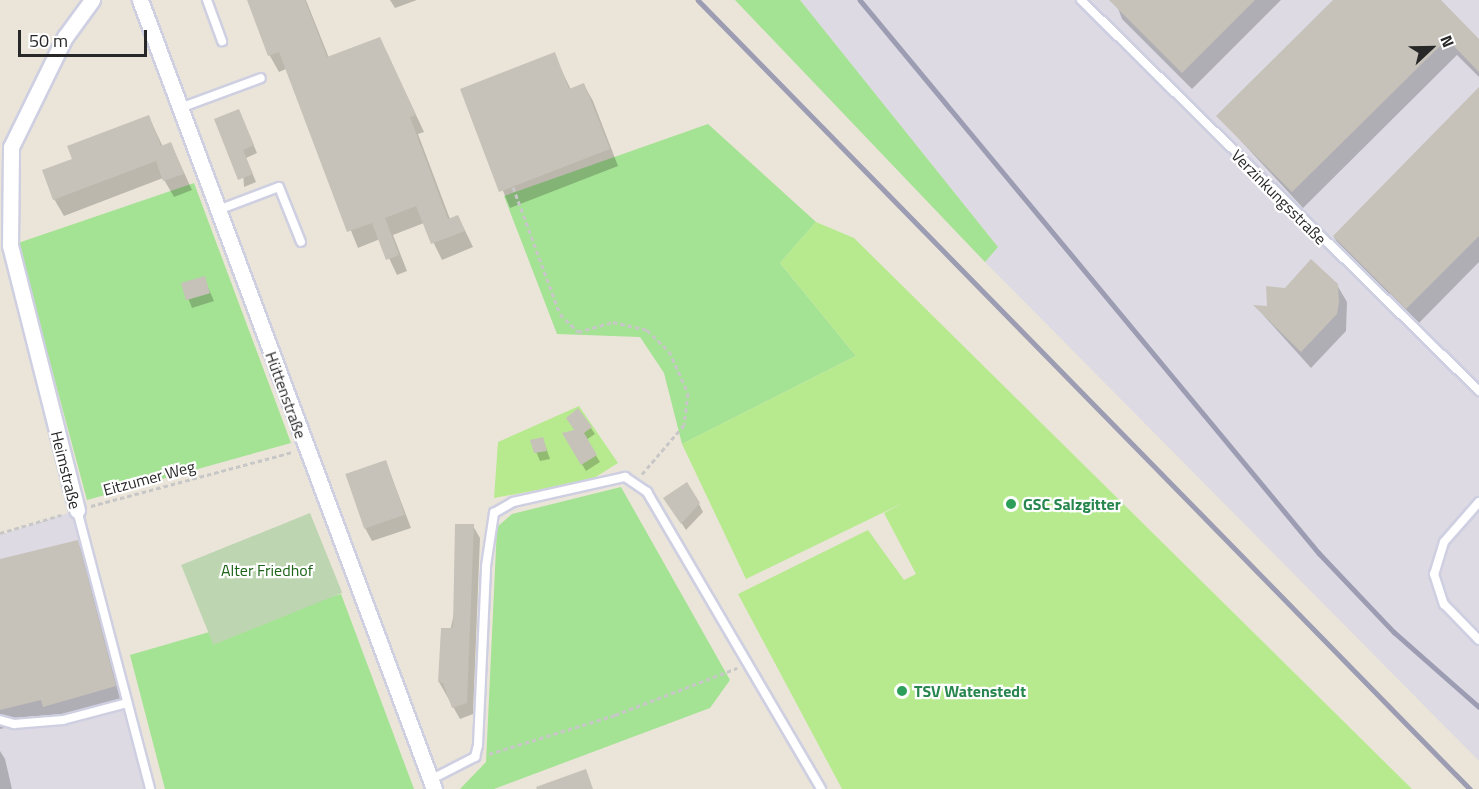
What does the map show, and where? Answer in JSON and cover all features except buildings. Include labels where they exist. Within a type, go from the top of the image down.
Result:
[{"type":"street","points":[[5,142],[65,37],[92,0]]},
{"type":"street","name":"Hüttenstraße","points":[[140,0],[305,449],[432,784]]},
{"type":"street","name":"Heimstraße","points":[[5,142],[10,246],[77,510]]},
{"type":"lane","points":[[207,0],[222,41]]},
{"type":"lane","name":"Verzinkungsstraße","points":[[1081,0],[1479,391]]},
{"type":"lane","points":[[180,108],[261,78]]},
{"type":"lane","points":[[218,210],[279,187],[301,242]]},
{"type":"lane","points":[[432,784],[475,757],[488,535],[494,513],[513,502],[625,477],[636,480],[821,789]]},
{"type":"lane","points":[[1479,502],[1444,542],[1434,574],[1444,604],[1479,640]]},
{"type":"lane","name":"Heimstraße","points":[[77,510],[150,789]]},
{"type":"lane","points":[[0,720],[14,724],[63,720],[127,703]]},
{"type":"path","points":[[513,187],[560,314],[578,332],[613,322],[647,330],[669,351],[688,393],[684,425],[636,480]]},
{"type":"path","name":"Eitzumer Weg","points":[[0,533],[305,449]]},
{"type":"path","points":[[475,757],[615,715],[746,664]]},
{"type":"shaded area","points":[[800,0],[1479,0],[1479,761],[985,262],[998,247]]},
{"type":"shaded area","points":[[77,510],[150,789],[0,789],[0,535]]},
{"type":"green space","points":[[735,0],[800,0],[998,247],[985,262]]},
{"type":"green space","points":[[708,124],[816,222],[780,263],[856,356],[682,444],[664,373],[640,337],[557,334],[504,196]]},
{"type":"green space","points":[[194,183],[291,443],[87,500],[18,243]]},
{"type":"green space","points":[[816,222],[854,238],[1412,789],[842,789],[738,594],[868,530],[904,580],[916,574],[884,513],[905,502],[746,579],[682,444],[856,356],[780,263]]},
{"type":"green space","points":[[579,406],[618,463],[591,480],[494,498],[498,442]]},
{"type":"green space","points":[[621,487],[730,680],[710,708],[494,789],[460,789],[486,762],[497,527],[512,514]]},
{"type":"green space","name":"Alter Friedhof","points":[[310,513],[342,593],[213,645],[181,565]]},
{"type":"green space","points":[[341,594],[414,789],[165,789],[130,655]]},
{"type":"railway","points":[[698,0],[1470,789]]},
{"type":"railway","points":[[860,0],[1319,553],[1394,632],[1479,707]]},
{"type":"place","name":"GSC Salzgitter","points":[[1011,504]]},
{"type":"place","name":"TSV Watenstedt","points":[[902,691]]}]
